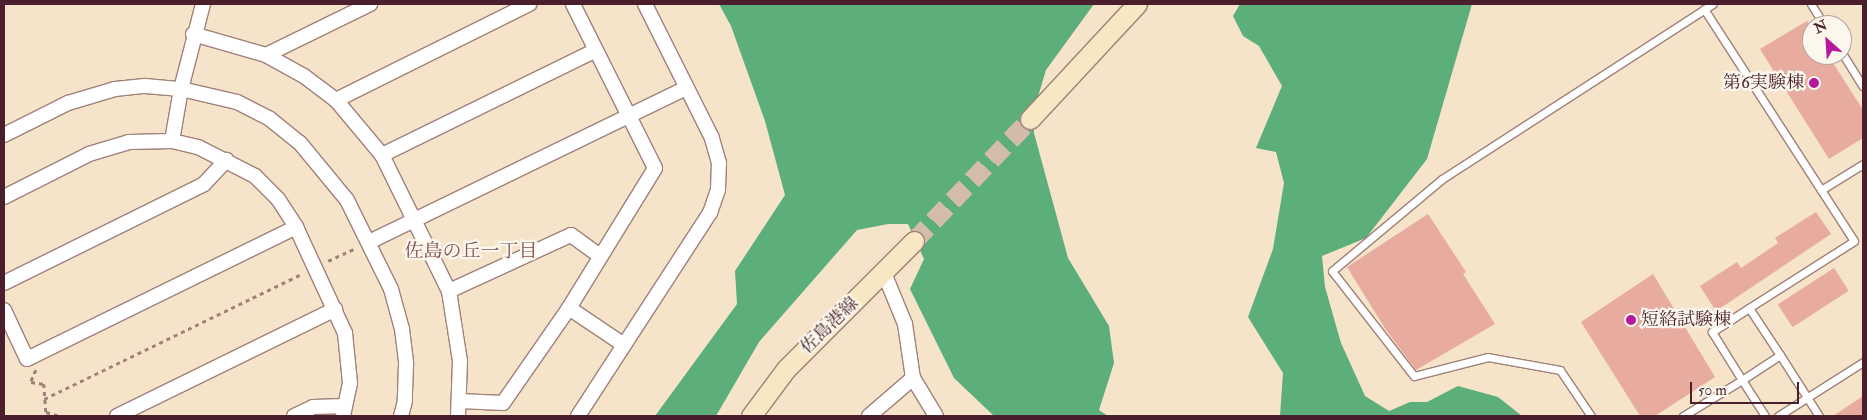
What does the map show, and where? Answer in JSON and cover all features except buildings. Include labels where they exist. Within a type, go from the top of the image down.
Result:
[{"type":"main road","points":[[1030,119],[1137,4]]},
{"type":"main road","name":"佐島港線","points":[[752,416],[786,369],[914,241]]},
{"type":"street","points":[[172,141],[193,34],[203,4]]},
{"type":"street","points":[[266,56],[370,4]]},
{"type":"street","points":[[336,100],[529,4]]},
{"type":"street","points":[[460,401],[503,403],[569,308],[655,168],[573,4]]},
{"type":"street","points":[[578,416],[710,213],[718,190],[717,154],[645,4]]},
{"type":"street","points":[[193,34],[266,56],[304,76],[336,100],[382,155],[448,291],[460,361],[458,416]]},
{"type":"street","points":[[382,155],[596,50]]},
{"type":"street","points":[[4,135],[68,103],[115,89],[181,88],[237,102],[270,119],[300,143],[347,200],[391,289],[402,329],[406,364],[405,401],[401,416]]},
{"type":"street","points":[[369,242],[686,88]]},
{"type":"street","points":[[4,197],[89,154],[129,142],[172,141],[198,147],[255,176],[278,199],[296,227],[345,333],[350,383],[344,411],[313,407],[294,416]]},
{"type":"street","points":[[4,283],[204,184],[226,160]]},
{"type":"street","points":[[4,310],[27,359],[296,227]]},
{"type":"street","points":[[448,291],[571,235],[600,256]]},
{"type":"street","points":[[884,273],[905,324],[913,378],[936,416]]},
{"type":"street","points":[[569,308],[624,345]]},
{"type":"street","points":[[117,416],[335,309]]},
{"type":"street","points":[[868,416],[913,378]]},
{"type":"lane","points":[[1591,416],[1560,370],[1488,357],[1414,376],[1332,271],[1442,179],[1712,4]]},
{"type":"lane","points":[[1811,4],[1818,15]]},
{"type":"lane","points":[[1704,9],[1854,241],[1712,332],[1765,416]]},
{"type":"lane","points":[[1850,65],[1863,86]]},
{"type":"lane","points":[[1822,190],[1863,164]]},
{"type":"lane","points":[[1749,308],[1819,416]]},
{"type":"lane","points":[[1683,416],[1780,355]]},
{"type":"lane","points":[[1778,416],[1863,362]]},
{"type":"path","points":[[44,399],[369,242]]},
{"type":"path","points":[[27,359],[37,367],[31,382],[44,384],[46,412],[60,416]]},
{"type":"green space","points":[[719,4],[1094,4],[1046,70],[1033,113],[1034,133],[1068,258],[1109,326],[1114,363],[1099,410],[1108,416],[994,416],[954,378],[910,289],[924,259],[908,224],[888,224],[857,230],[759,342],[716,416],[655,416],[737,304],[735,271],[785,195],[765,121],[731,26]]},
{"type":"green space","points":[[1240,4],[1472,4],[1427,159],[1366,238],[1322,256],[1325,287],[1341,343],[1365,396],[1389,411],[1410,402],[1427,402],[1458,386],[1498,397],[1522,416],[1280,416],[1283,373],[1248,317],[1273,249],[1284,183],[1276,152],[1256,148],[1282,86],[1259,46],[1243,36],[1233,16]]},
{"type":"tunnel","points":[[914,241],[1030,119]]},
{"type":"place","name":"第6実験棟","points":[[1814,83]]},
{"type":"place","name":"短絡試験棟","points":[[1631,320]]},
{"type":"district","name":"佐島の丘一丁目","points":[[471,252]]}]
